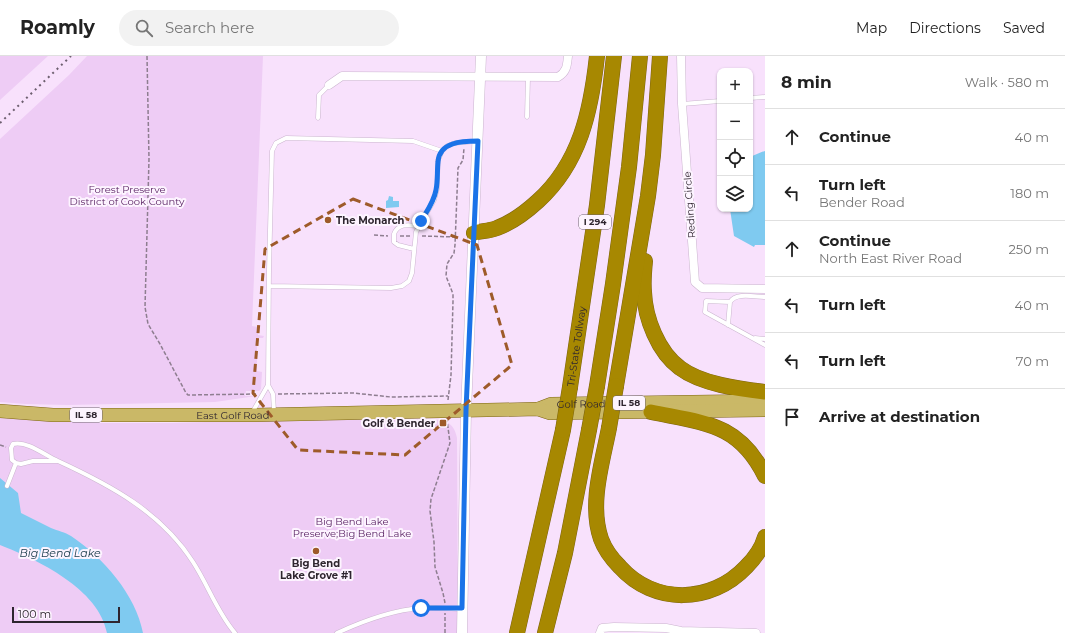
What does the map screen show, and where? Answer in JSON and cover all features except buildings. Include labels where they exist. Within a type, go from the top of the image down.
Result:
[{"type":"highway","points":[[474,233],[496,228],[513,221],[533,206],[549,191],[566,168],[579,141],[589,107],[594,85],[597,56]]},
{"type":"highway","name":"Tri-State Tollway","points":[[517,633],[563,430],[597,206],[614,56]]},
{"type":"highway","name":"I 294","points":[[545,633],[565,553],[597,386],[629,167],[640,56]]},
{"type":"highway","points":[[660,56],[653,155],[648,196],[597,491],[596,515],[601,539],[611,557],[625,572],[641,584],[658,592],[677,595],[700,594],[717,588],[737,576],[752,561],[764,542],[765,537]]},
{"type":"highway","points":[[648,196],[644,291],[647,315],[654,334],[665,352],[680,368],[711,382],[765,392]]},
{"type":"highway","points":[[651,412],[707,424],[728,432],[746,447],[758,462],[765,476]]},
{"type":"main road","name":"IL 58","points":[[718,406],[765,401]]},
{"type":"main road","name":"Golf Road","points":[[538,409],[551,404],[718,406]]},
{"type":"main road","name":"Golf Road","points":[[466,410],[538,409],[550,413],[651,412],[718,406]]},
{"type":"main road","name":"IL 58","points":[[718,406],[765,410]]},
{"type":"main road","name":"East Golf Road","points":[[0,411],[53,415],[251,415],[466,410]]},
{"type":"street","points":[[462,633],[466,410],[472,300],[481,56]]},
{"type":"street","points":[[329,85],[342,76],[558,77],[562,75],[567,67],[568,56]]},
{"type":"street","name":"Reding Circle","points":[[681,56],[682,104],[695,282],[702,288],[765,289]]},
{"type":"street","points":[[600,633],[602,628],[614,627],[666,628],[681,632],[756,633]]},
{"type":"lane","points":[[526,117],[528,78]]},
{"type":"lane","points":[[318,118],[319,96],[329,85]]},
{"type":"lane","points":[[753,98],[765,97]]},
{"type":"lane","points":[[682,104],[717,101]]},
{"type":"lane","points":[[251,415],[268,385],[272,151],[276,143],[286,138],[413,141],[442,152]]},
{"type":"lane","points":[[269,286],[391,288],[402,286],[409,281],[412,273],[416,232],[418,226],[434,200],[437,189],[438,160],[442,152],[447,146],[455,143],[478,141]]},
{"type":"lane","points":[[414,249],[398,245],[394,242],[394,234],[399,226],[418,226]]},
{"type":"lane","points":[[728,324],[730,302],[732,298],[738,296],[765,297]]},
{"type":"lane","points":[[730,302],[706,301],[705,312],[765,345]]},
{"type":"lane","points":[[753,338],[765,339]]},
{"type":"lane","points":[[268,385],[273,394],[274,414]]},
{"type":"lane","points":[[56,461],[33,461],[21,464],[16,463],[12,460],[10,448],[13,444],[19,443],[31,447],[56,461],[81,471],[135,503],[155,518],[175,538],[192,560],[204,579],[224,620],[234,633]]},
{"type":"lane","points":[[8,486],[16,463]]},
{"type":"lane","points":[[337,633],[375,618],[400,612],[421,608],[462,608]]},
{"type":"path","points":[[148,56],[149,159],[145,307],[148,324],[188,395],[259,394]]},
{"type":"path","points":[[280,394],[353,393],[391,397],[448,396],[453,301],[451,288],[446,276],[447,264],[454,253],[458,168],[463,160],[464,152]]},
{"type":"path","points":[[445,604],[435,567],[434,542],[430,511],[431,499],[450,443],[447,421]]},
{"type":"path","points":[[445,633],[446,613]]},
{"type":"highlighted area","points":[[353,199],[477,245],[512,365],[405,455],[298,450],[253,393],[265,249]]},
{"type":"green space","points":[[0,56],[48,56],[0,100]]},
{"type":"green space","name":"Forest Preserve District of Cook County","points":[[87,56],[263,56],[252,326],[258,327],[258,335],[264,336],[263,338],[257,338],[257,371],[262,372],[261,389],[259,391],[246,391],[245,396],[256,396],[215,402],[67,405],[0,402],[0,139],[69,75]]},
{"type":"green space","name":"Big Bend Lake Preserve;Big Bend Lake","points":[[0,418],[99,423],[172,423],[278,420],[440,420],[447,422],[454,428],[457,438],[458,633],[0,633]]},
{"type":"water","points":[[765,151],[765,245],[755,245],[754,247],[734,236],[730,212],[753,212],[754,155]]},
{"type":"water","points":[[389,196],[393,197],[393,201],[399,201],[399,207],[386,208],[386,201],[388,200]]},
{"type":"water","name":"Big Bend Lake","points":[[0,478],[18,493],[21,513],[71,536],[106,566],[126,591],[139,619],[143,633],[107,633],[102,617],[80,590],[65,578],[32,559],[0,545]]},
{"type":"railway","points":[[0,123],[71,56]]},
{"type":"place","name":"The Monarch","points":[[328,220]]},
{"type":"place","name":"Golf & Bender","points":[[443,423]]},
{"type":"place","name":"Big Bend Lake Grove #1","points":[[316,551]]},
{"type":"route","points":[[421,221],[434,200],[437,189],[438,160],[442,152],[447,146],[455,143],[478,141],[466,410],[462,608],[421,608]]}]
